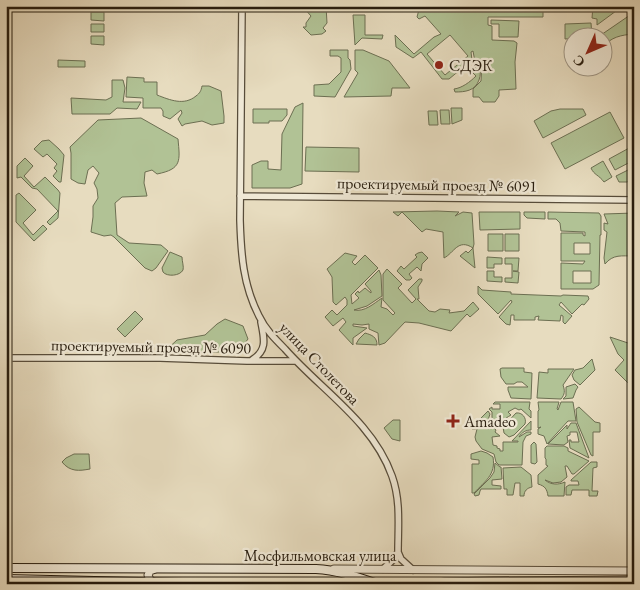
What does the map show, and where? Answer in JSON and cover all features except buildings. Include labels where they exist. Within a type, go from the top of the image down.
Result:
[{"type":"main road","name":"Мосфильмовская улица","points":[[6,568],[328,569]]},
{"type":"main road","points":[[328,569],[357,576],[378,584]]},
{"type":"main road","points":[[6,579],[227,584]]},
{"type":"street","name":"улица Столетова","points":[[242,6],[240,196],[241,250],[246,284],[260,318],[271,334],[295,361],[359,422],[380,451],[392,476],[397,494],[398,552]]},
{"type":"street","name":"проектируемый проезд № 6091","points":[[240,196],[634,200]]},
{"type":"street","points":[[250,361],[257,357],[263,348],[264,337],[260,318]]},
{"type":"street","name":"проектируемый проезд № 6090","points":[[6,358],[160,358],[295,361]]},
{"type":"street","points":[[382,569],[394,559],[398,552]]},
{"type":"street","points":[[398,552],[401,559],[413,570]]},
{"type":"street","points":[[154,582],[150,580],[148,575],[150,571],[155,569]]},
{"type":"street","name":"Мосфильмовская улица","points":[[328,569],[634,571]]},
{"type":"street","points":[[431,584],[445,582],[634,580]]},
{"type":"green space","points":[[304,6],[326,6],[327,23],[323,28],[326,31],[322,34],[311,35],[303,27],[306,27],[306,23],[311,16]]},
{"type":"green space","points":[[420,6],[543,6],[543,17],[488,17],[488,25],[492,26],[492,40],[514,41],[517,43],[515,62],[516,89],[499,90],[499,96],[495,102],[483,102],[479,97],[473,97],[473,89],[475,87],[466,91],[455,92],[454,89],[466,84],[476,76],[472,70],[476,67],[473,51],[471,52],[472,60],[449,79],[442,79],[421,52],[413,58],[396,47],[395,35],[414,54],[434,37],[441,34],[425,16],[419,19],[417,17]],"holes":[[[450,35],[468,56],[445,75],[427,54]],[[482,62],[481,81],[475,87],[480,78]]]},
{"type":"green space","points":[[593,6],[597,6],[598,11],[616,11],[597,25],[597,19],[592,18]]},
{"type":"green space","points":[[91,12],[104,12],[104,21],[91,20]]},
{"type":"green space","points":[[633,13],[634,34],[612,40],[611,28]]},
{"type":"green space","points":[[353,15],[365,15],[365,35],[383,35],[382,39],[362,38],[355,45]]},
{"type":"green space","points":[[491,20],[519,21],[518,37],[499,37],[499,24],[491,24]]},
{"type":"green space","points":[[591,23],[591,28],[565,28],[565,24]]},
{"type":"green space","points":[[91,24],[104,24],[104,32],[91,32]]},
{"type":"green space","points":[[91,36],[104,36],[104,45],[91,44]]},
{"type":"green space","points":[[330,50],[348,50],[351,69],[335,97],[314,96],[314,85],[329,84],[341,72],[341,58],[330,56]]},
{"type":"green space","points":[[355,50],[363,50],[389,61],[410,88],[392,88],[391,96],[344,97],[358,73],[355,70]]},
{"type":"green space","points":[[58,60],[85,61],[85,67],[58,67]]},
{"type":"green space","points":[[127,77],[144,78],[144,82],[157,82],[157,95],[177,101],[187,101],[196,96],[201,91],[202,86],[209,86],[221,91],[224,123],[212,125],[202,121],[182,126],[178,119],[182,113],[181,110],[170,119],[163,116],[161,108],[143,108],[143,98],[126,97]]},
{"type":"green space","points":[[112,80],[123,80],[125,88],[123,102],[141,102],[137,109],[117,108],[110,114],[72,114],[71,98],[106,100],[112,97]]},
{"type":"green space","points":[[303,103],[302,184],[290,188],[252,188],[252,165],[261,161],[268,161],[268,169],[281,170],[282,134],[295,107]]},
{"type":"green space","points":[[451,108],[462,108],[462,120],[452,124]]},
{"type":"green space","points":[[253,109],[287,109],[287,115],[282,121],[253,123]]},
{"type":"green space","points":[[583,109],[586,115],[543,138],[534,121],[551,111]]},
{"type":"green space","points":[[440,110],[449,110],[450,124],[441,124]]},
{"type":"green space","points":[[428,111],[437,111],[438,125],[429,125]]},
{"type":"green space","points":[[610,112],[624,138],[565,169],[551,143]]},
{"type":"green space","points":[[141,118],[178,139],[179,147],[178,163],[171,170],[157,174],[152,170],[145,172],[144,183],[147,196],[122,197],[115,203],[117,235],[129,243],[161,245],[168,251],[152,271],[145,268],[111,235],[104,236],[91,232],[93,206],[98,198],[94,183],[99,173],[93,166],[88,170],[85,184],[71,179],[70,147],[98,120]]},
{"type":"green space","points":[[49,140],[64,155],[61,182],[53,176],[57,171],[54,168],[57,164],[47,154],[43,157],[34,149],[42,141]]},
{"type":"green space","points":[[306,147],[359,148],[359,172],[305,171]]},
{"type":"green space","points":[[631,147],[634,153],[634,160],[615,170],[609,159]]},
{"type":"green space","points":[[25,158],[33,166],[24,176],[34,187],[45,177],[60,193],[58,218],[50,225],[47,222],[58,211],[37,189],[32,188],[21,177],[17,178],[17,166]]},
{"type":"green space","points":[[603,161],[612,177],[604,182],[591,168]]},
{"type":"green space","points":[[634,167],[634,179],[627,182],[619,182],[616,176]]},
{"type":"green space","points":[[19,193],[36,210],[23,223],[33,235],[43,225],[47,229],[34,241],[16,222],[16,195]]},
{"type":"green space","points":[[437,211],[459,212],[455,216],[463,212],[472,213],[473,248],[468,245],[460,245],[444,258],[443,232],[426,229],[422,232],[402,212],[398,216],[393,212]]},
{"type":"green space","points":[[479,212],[520,212],[520,229],[480,230]]},
{"type":"green space","points":[[524,212],[545,212],[545,219],[527,218]]},
{"type":"green space","points":[[548,212],[599,213],[601,216],[601,235],[599,285],[593,289],[561,289],[561,263],[583,264],[585,261],[561,261],[561,233],[583,233],[585,236],[585,232],[561,231],[560,223],[556,219],[548,219]],"holes":[[[574,243],[590,243],[590,254],[574,254]],[[573,271],[591,271],[591,283],[573,283]]]},
{"type":"green space","points":[[634,213],[634,256],[615,257],[605,264],[607,232],[604,230],[604,223],[608,224],[604,214]]},
{"type":"green space","points":[[488,234],[503,234],[503,251],[488,251]]},
{"type":"green space","points":[[505,234],[519,234],[519,251],[505,251]]},
{"type":"green space","points":[[473,248],[475,268],[460,256],[466,251],[468,253]]},
{"type":"green space","points":[[170,252],[182,257],[183,270],[176,275],[167,275],[163,272],[162,268]]},
{"type":"green space","points":[[422,252],[428,258],[422,264],[421,271],[417,267],[409,274],[412,278],[406,280],[397,271],[401,266],[404,269],[417,257],[415,255]]},
{"type":"green space","points":[[345,253],[357,256],[352,262],[355,265],[365,255],[378,268],[351,295],[352,304],[359,298],[355,294],[358,291],[359,293],[365,288],[371,293],[365,284],[379,270],[381,275],[382,296],[367,306],[354,310],[365,309],[382,298],[381,307],[387,309],[393,315],[395,313],[383,300],[383,274],[387,269],[402,284],[398,288],[412,303],[416,299],[408,290],[419,279],[422,279],[418,287],[419,299],[417,299],[429,311],[450,310],[449,313],[464,311],[473,302],[479,309],[470,317],[467,314],[451,331],[419,323],[405,322],[385,343],[379,345],[378,333],[369,329],[369,324],[353,324],[353,326],[367,328],[353,338],[353,345],[339,330],[346,322],[343,318],[333,326],[325,317],[332,310],[337,315],[347,305],[345,297],[336,305],[333,302],[332,277],[327,269]]},
{"type":"green space","points":[[487,257],[502,258],[502,264],[494,264],[494,268],[487,268]]},
{"type":"green space","points":[[505,258],[519,258],[518,271],[513,271],[519,272],[518,283],[505,282],[505,278],[512,278],[512,264],[505,264]]},
{"type":"green space","points":[[487,271],[494,271],[494,277],[502,277],[502,282],[487,281]]},
{"type":"green space","points":[[478,286],[482,290],[511,292],[511,294],[588,296],[589,299],[572,314],[561,302],[559,305],[572,316],[565,324],[561,315],[560,321],[538,320],[539,316],[535,317],[535,320],[514,320],[514,315],[511,315],[510,325],[506,324],[499,317],[512,302],[511,300],[498,314],[478,294]]},
{"type":"green space","points":[[135,311],[143,319],[125,337],[117,329]]},
{"type":"green space","points":[[225,319],[243,326],[248,339],[238,352],[164,352],[177,340],[205,335]]},
{"type":"green space","points":[[365,333],[374,337],[377,345],[356,344]]},
{"type":"green space","points":[[610,337],[634,345],[634,357],[632,360],[634,362],[634,389],[615,370],[624,360],[618,354]]},
{"type":"green space","points":[[592,359],[595,370],[580,385],[574,380],[572,375],[575,370],[583,368]]},
{"type":"green space","points":[[524,368],[524,372],[532,373],[531,399],[511,398],[508,387],[528,387],[522,382],[506,384],[501,377],[500,369]]},
{"type":"green space","points":[[548,369],[574,369],[563,385],[564,392],[561,399],[537,398],[539,372],[548,373]]},
{"type":"green space","points":[[575,384],[578,387],[573,398],[563,399],[566,396],[566,387]]},
{"type":"green space","points":[[495,402],[530,402],[531,418],[521,409],[515,408],[508,412],[511,415],[503,420],[498,422],[490,421],[492,412],[489,409],[492,407],[492,409],[500,409],[500,404],[493,404]]},
{"type":"green space","points":[[538,402],[559,402],[558,410],[561,402],[573,402],[576,421],[568,421],[547,444],[544,436],[538,434],[538,429],[541,427],[538,428]]},
{"type":"green space","points":[[579,407],[595,422],[600,423],[600,432],[593,432],[593,456],[577,422],[576,409]]},
{"type":"green space","points":[[488,411],[490,414],[488,420],[479,424],[476,429],[472,429],[472,427]]},
{"type":"green space","points":[[516,413],[524,416],[525,424],[514,435],[509,437],[504,433],[503,427]]},
{"type":"green space","points":[[393,420],[400,420],[400,441],[392,439],[384,428]]},
{"type":"green space","points":[[531,421],[531,430],[527,430],[519,437],[527,432],[531,432],[523,442],[522,465],[499,465],[494,454],[482,449],[476,441],[477,429],[487,422],[500,436],[492,437],[493,445],[497,446],[500,451],[503,451],[503,442],[518,442],[512,441]]},
{"type":"green space","points":[[571,423],[576,423],[589,458],[570,448],[569,440],[571,442],[579,442],[577,432],[570,432],[570,435],[567,436],[568,442],[564,445],[548,444],[567,425],[567,429]]},
{"type":"green space","points":[[534,442],[536,444],[537,462],[535,464],[531,463],[531,445]]},
{"type":"green space","points":[[547,446],[564,446],[568,448],[568,451],[589,461],[574,474],[565,466],[567,477],[561,482],[553,483],[545,480],[555,484],[565,482],[564,496],[548,496],[545,488],[538,484],[538,475],[548,466],[546,465],[545,458],[545,448]]},
{"type":"green space","points":[[481,451],[493,457],[493,469],[486,481],[472,493],[472,464],[479,464],[479,460],[471,459],[471,454]]},
{"type":"green space","points":[[74,454],[89,454],[90,469],[75,470],[68,468],[62,462]]},
{"type":"green space","points":[[591,462],[597,462],[597,467],[593,468],[592,491],[598,491],[597,496],[589,496],[589,490],[572,490],[571,495],[566,495],[566,487],[569,485],[579,485],[578,481],[571,480]]},
{"type":"green space","points":[[495,463],[501,467],[502,479],[492,480],[492,485],[501,486],[501,489],[481,489],[479,495],[475,496],[474,494],[494,472]]},
{"type":"green space","points":[[521,467],[531,475],[532,487],[526,490],[524,496],[520,496],[520,483],[515,483],[513,495],[507,495],[507,489],[504,489],[503,468]]},
{"type":"place","name":"СДЭК","points":[[439,65]]},
{"type":"place","name":"Amadeo","points":[[453,421]]}]
